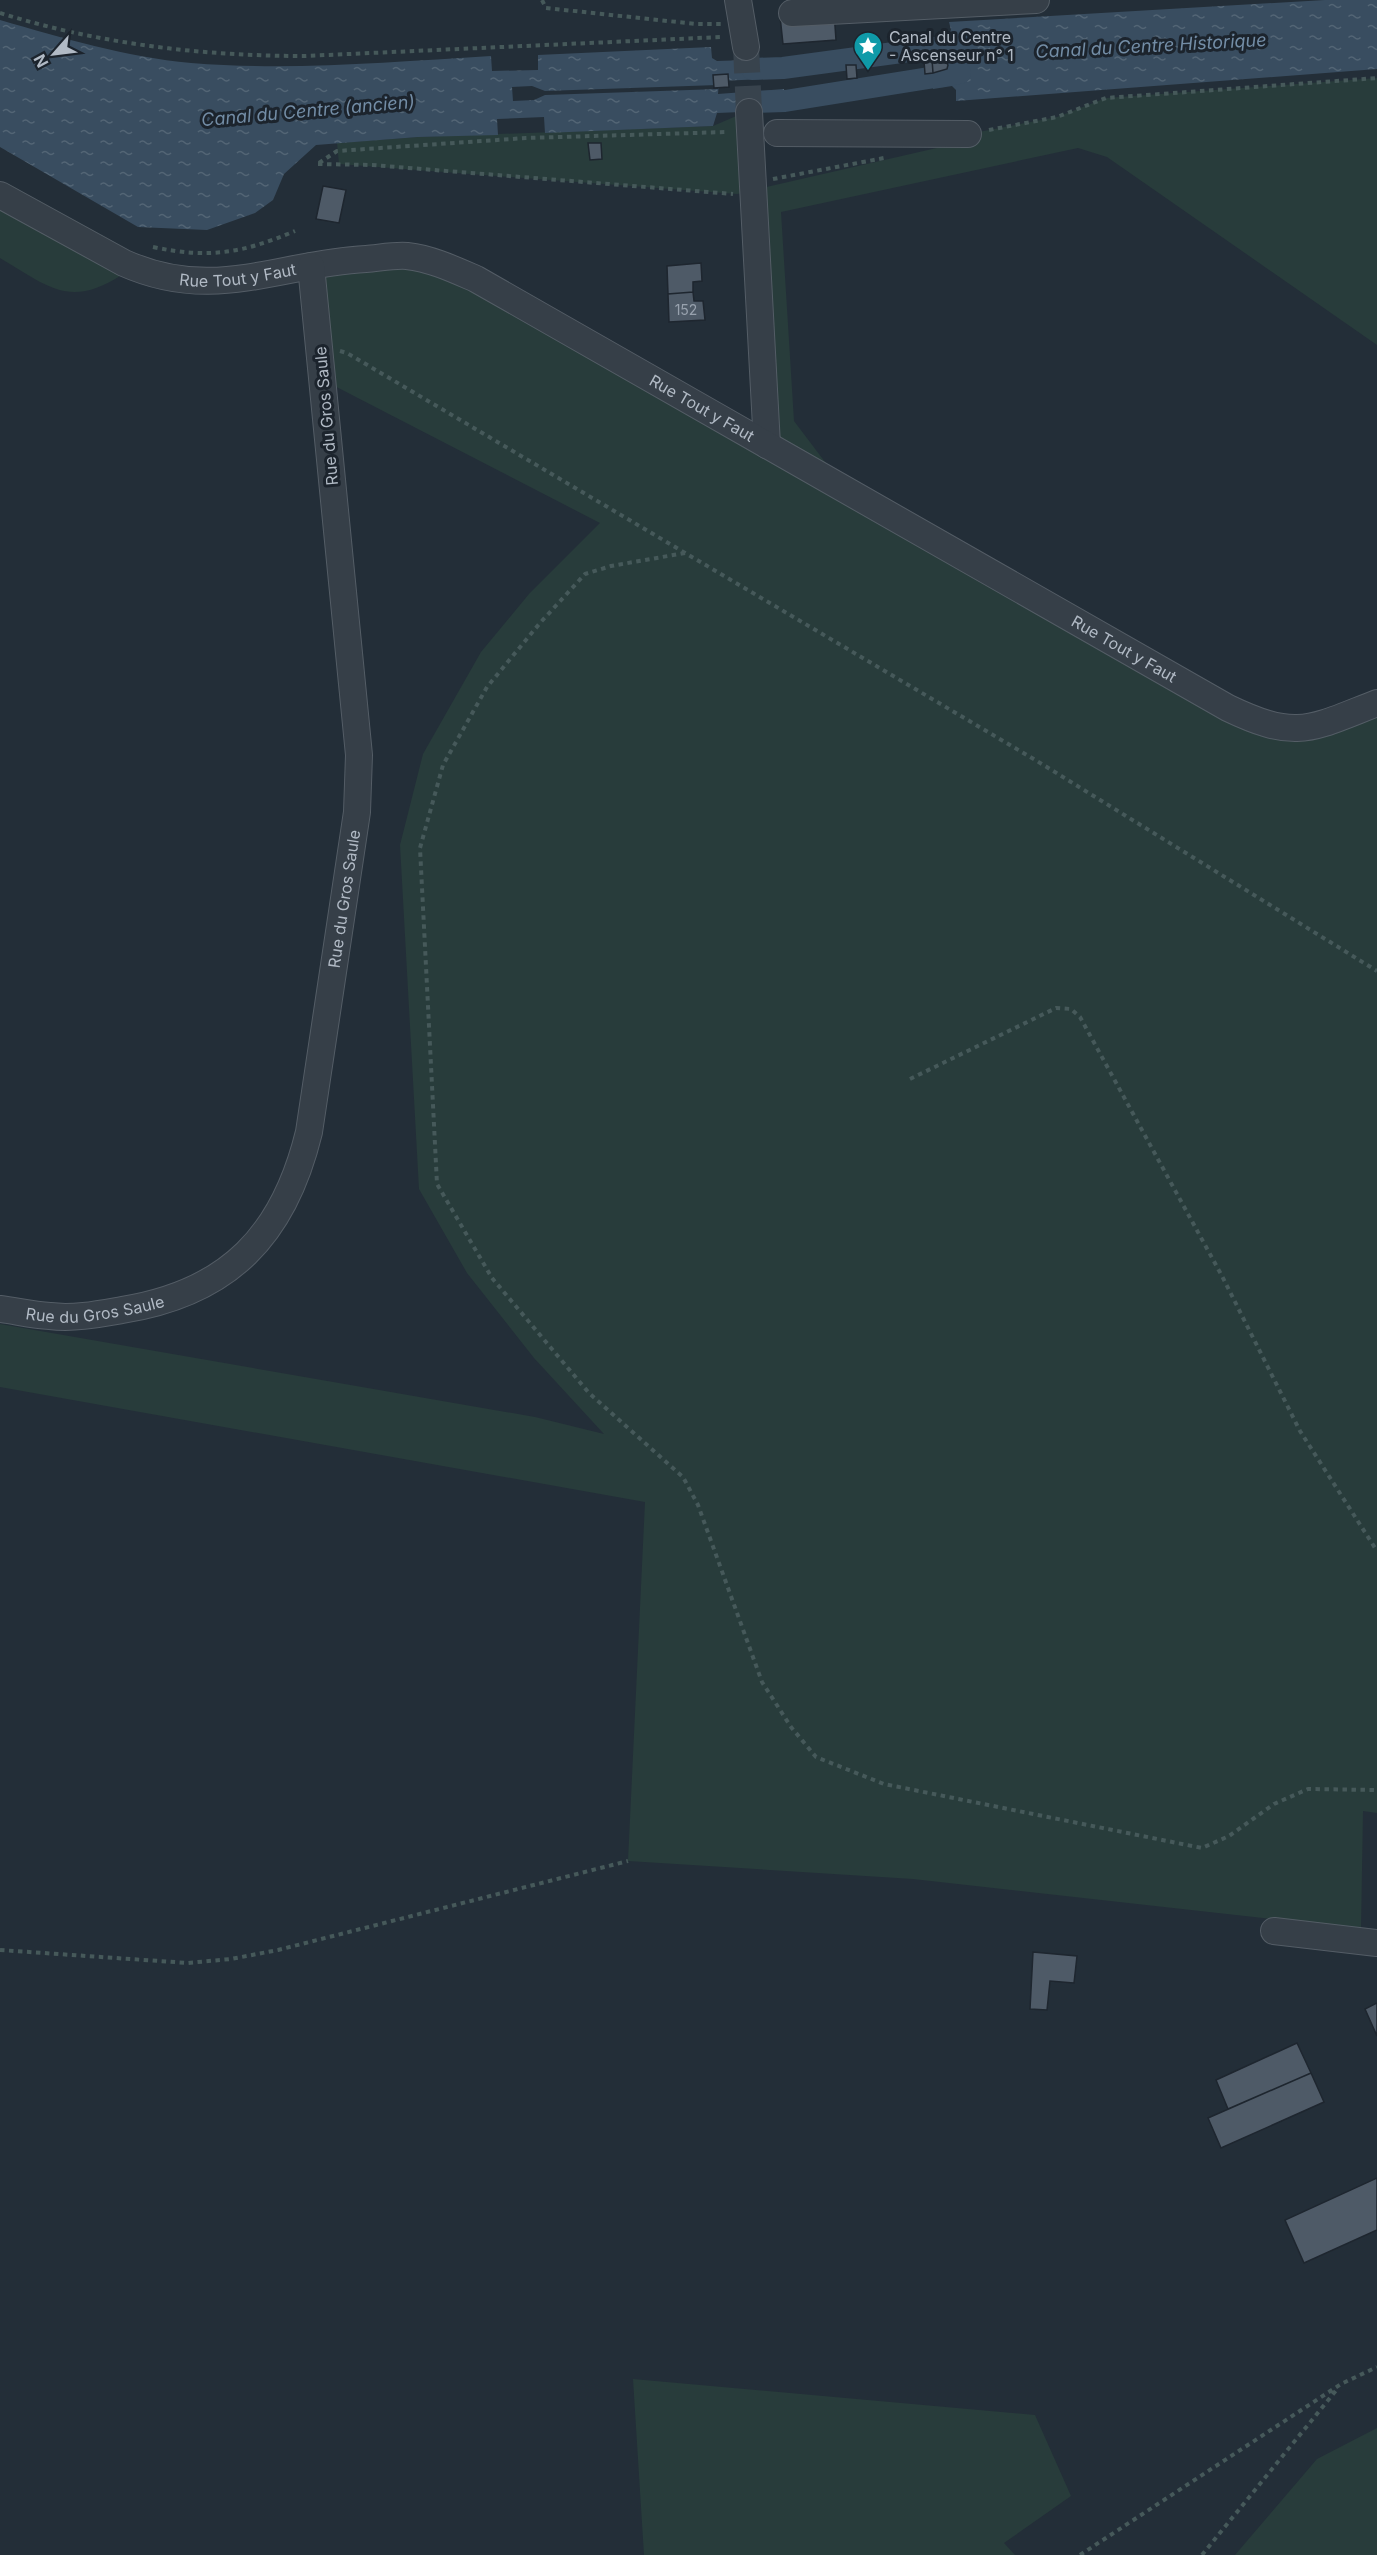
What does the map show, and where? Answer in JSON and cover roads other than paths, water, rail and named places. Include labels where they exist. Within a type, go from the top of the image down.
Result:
[{"type":"street","points":[[738,0],[746,47]]},
{"type":"street","points":[[792,14],[1036,0]]},
{"type":"street","points":[[742,122],[752,190],[766,445]]},
{"type":"street","points":[[777,134],[968,134]]},
{"type":"street","name":"Rue Tout y Faut","points":[[0,195],[124,263],[166,278],[201,282],[237,280],[352,259],[405,256],[437,262],[476,279],[1228,708],[1259,723],[1294,730],[1315,728],[1377,703]]},
{"type":"street","name":"Rue du Gros Saule","points":[[0,1309],[51,1316],[87,1316],[153,1305],[192,1291],[238,1261],[264,1235],[285,1204],[300,1169],[309,1132],[357,812],[359,755],[311,266]]},
{"type":"street","points":[[1274,1931],[1377,1943]]},
{"type":"water","points":[[1325,0],[1377,0],[1377,69],[956,101],[956,90],[952,86],[933,89],[932,73],[944,72],[948,66],[947,61],[932,59],[930,38],[948,35],[951,30],[949,22]]},
{"type":"water","name":"Canal du Centre (ancien)","points":[[0,20],[94,46],[142,56],[191,63],[228,65],[341,65],[491,56],[492,71],[538,70],[538,55],[711,47],[712,58],[717,61],[782,59],[783,78],[719,81],[718,94],[784,89],[786,110],[717,113],[713,126],[545,133],[544,117],[497,119],[498,135],[418,137],[316,145],[284,174],[273,200],[255,213],[207,230],[138,227],[0,147]]},
{"type":"waterway","name":"Canal du Centre Historique","points":[[752,69],[783,68],[931,48],[961,47]]},
{"type":"waterway","name":"Canal du Centre Historique","points":[[755,102],[785,101],[960,73]]},
{"type":"tunnel","points":[[746,47],[749,112]]},
{"type":"place","name":"Canal du Centre - Ascenseur n° 1","points":[[868,72]]}]
